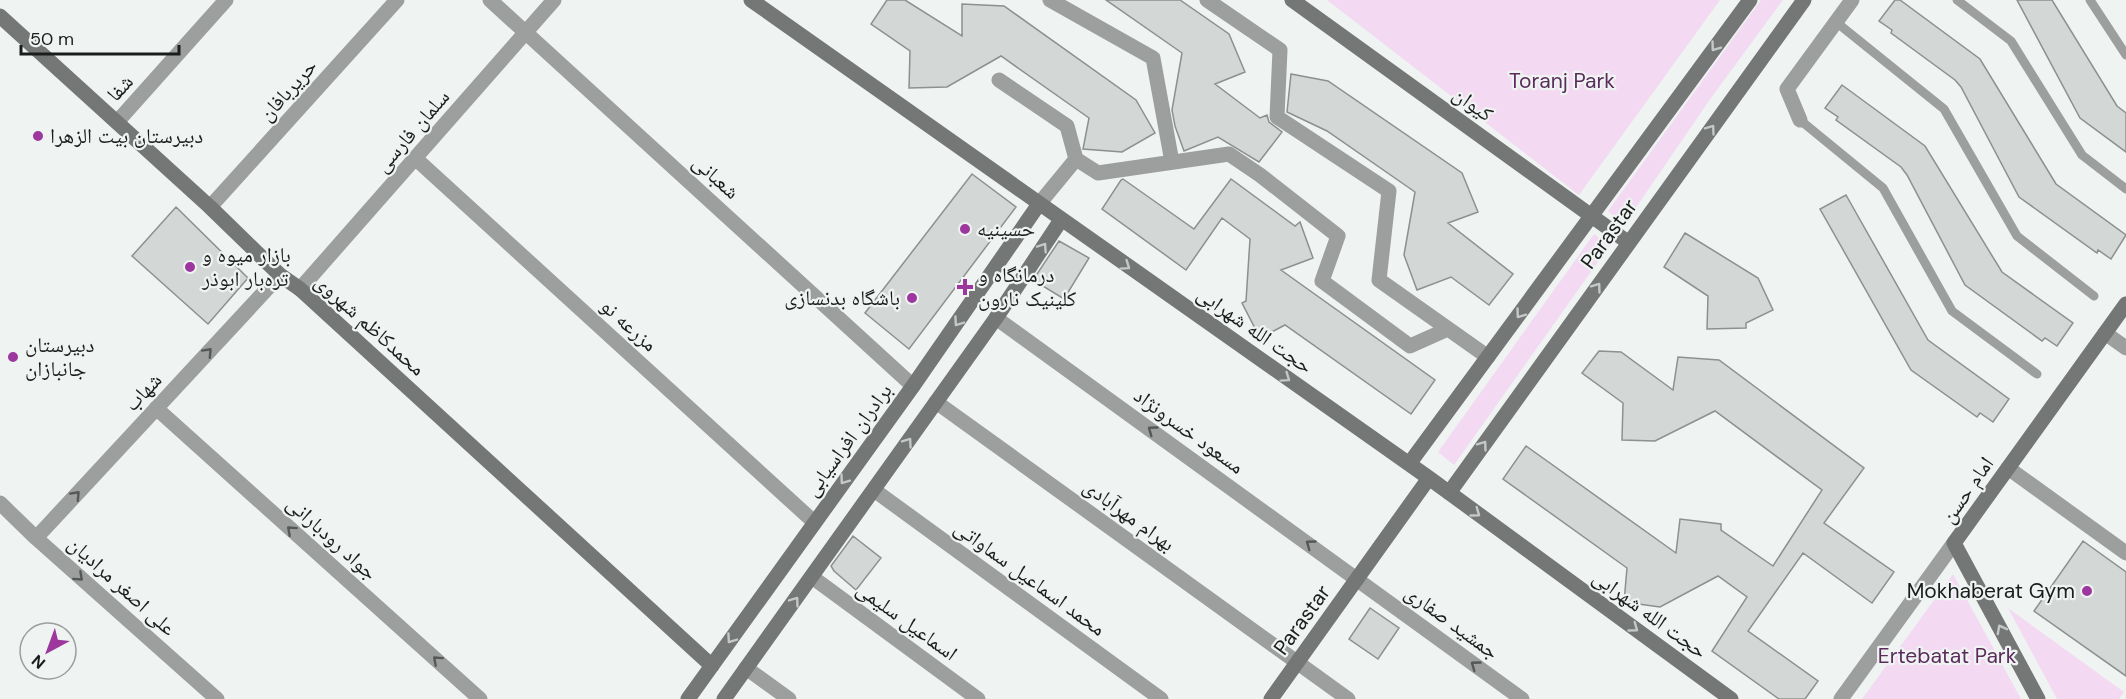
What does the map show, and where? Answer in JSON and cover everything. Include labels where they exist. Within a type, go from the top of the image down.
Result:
[{"type":"street","name":"شفا","points":[[117,122],[226,0]]},
{"type":"street","name":"حریربافان","points":[[210,207],[398,0]]},
{"type":"street","name":"شعبانی","points":[[490,0],[914,386]]},
{"type":"street","name":"سلمان فارسی","points":[[300,289],[554,0]]},
{"type":"street","name":"حجت الله شهرابی","points":[[751,0],[1449,492],[1731,699]]},
{"type":"street","points":[[1050,0],[1153,58],[1172,162]]},
{"type":"street","points":[[1208,0],[1280,50],[1277,117],[1389,191],[1379,280],[1488,357]]},
{"type":"street","name":"کیوان","points":[[1292,0],[1629,243]]},
{"type":"street","name":"Parastar","points":[[1409,464],[1750,0]]},
{"type":"street","name":"Parastar","points":[[1449,492],[1804,0]]},
{"type":"street","points":[[1800,120],[1787,89],[1852,0]]},
{"type":"street","name":"محمدکاظم شهروی","points":[[0,16],[210,207],[280,275],[300,289],[712,666]]},
{"type":"street","points":[[999,80],[1067,126],[1076,159],[1098,173],[1229,154],[1260,175],[1338,236],[1322,281],[1410,346],[1449,329]]},
{"type":"street","name":"مزرعه نو","points":[[415,158],[814,522]]},
{"type":"street","points":[[1039,204],[1076,159]]},
{"type":"street","name":"برادران افراسیابی","points":[[688,699],[914,386],[1039,204]]},
{"type":"street","points":[[724,699],[996,318],[1061,220]]},
{"type":"street","name":"شهاب","points":[[36,538],[280,275]]},
{"type":"street","name":"امام حسن","points":[[1841,699],[2126,304]]},
{"type":"street","name":"مسعود خسرونژاد","points":[[996,318],[1357,579]]},
{"type":"street","points":[[2105,333],[2126,348]]},
{"type":"street","name":"بهرام مهرآبادی","points":[[936,402],[1348,699]]},
{"type":"street","name":"جواد رودبارانی","points":[[156,408],[480,699]]},
{"type":"street","points":[[2008,468],[2126,553]]},
{"type":"street","name":"Parastar","points":[[1271,699],[1429,478]]},
{"type":"street","name":"محمد اسماعیل سماواتی","points":[[874,490],[1161,699]]},
{"type":"street","name":"علی اصغر مرادیان","points":[[0,503],[36,538],[217,699]]},
{"type":"street","points":[[1954,543],[2038,699]]},
{"type":"street","name":"اسماعیل سلیمی","points":[[812,578],[978,699]]},
{"type":"street","name":"جمشید صفاری","points":[[1357,579],[1522,699]]},
{"type":"street","points":[[746,668],[789,699]]},
{"type":"lane","points":[[1957,0],[2011,41],[2082,156],[2126,189]]},
{"type":"lane","points":[[2090,0],[2126,55]]},
{"type":"lane","points":[[1836,22],[1944,109],[2017,236],[2094,296]]},
{"type":"lane","points":[[1800,120],[1883,189],[1952,311],[2037,374]]},
{"type":"green space","name":"Toranj Park","points":[[1327,0],[1720,0],[1579,195]]},
{"type":"green space","points":[[1761,0],[1783,0],[1711,98],[1624,225],[1608,211]]},
{"type":"green space","points":[[1594,234],[1610,245],[1454,465],[1438,452]]},
{"type":"green space","name":"Ertebatat Park","points":[[1953,574],[2021,699],[1862,699]]},
{"type":"green space","points":[[2008,608],[2124,692],[2119,699],[2057,699]]},
{"type":"building","points":[[887,0],[905,0],[962,36],[962,4],[1004,6],[1136,100],[1155,133],[1122,152],[1083,149],[1089,118],[1001,56],[947,87],[909,88],[910,51],[871,24]]},
{"type":"building","points":[[1106,0],[1180,0],[1229,34],[1245,72],[1215,84],[1260,118],[1267,115],[1269,122],[1282,132],[1259,162],[1218,137],[1184,151],[1172,110],[1182,53]]},
{"type":"building","points":[[1895,0],[1900,0],[1980,59],[2056,184],[2126,235],[2111,259],[2098,250],[2097,253],[2019,197],[1961,87],[1955,80],[1891,33],[1892,30],[1879,21]]},
{"type":"building","points":[[2017,0],[2052,0],[2117,106],[2126,113],[2126,152],[2080,118]]},
{"type":"building","points":[[1291,74],[1328,81],[1462,173],[1478,212],[1448,223],[1513,274],[1489,305],[1451,277],[1417,290],[1404,255],[1415,192],[1327,131],[1287,112]]},
{"type":"building","points":[[1842,85],[1925,146],[2002,272],[2073,323],[2057,346],[2045,338],[2042,341],[1965,285],[1901,167],[1836,120],[1838,117],[1825,108]]},
{"type":"building","points":[[972,174],[1016,207],[909,349],[865,313]]},
{"type":"building","points":[[1123,179],[1194,229],[1231,179],[1295,226],[1300,222],[1313,258],[1281,270],[1435,380],[1411,414],[1285,325],[1260,338],[1242,303],[1246,301],[1250,239],[1222,218],[1186,270],[1102,209]]},
{"type":"building","points":[[1846,195],[1928,340],[2009,399],[1993,422],[1980,413],[1977,417],[1911,370],[1820,209]]},
{"type":"building","name":"بازار میوه و تره‌بار ابوذر","points":[[176,207],[248,278],[208,324],[132,256]]},
{"type":"building","points":[[1685,233],[1758,278],[1773,310],[1746,323],[1746,328],[1707,329],[1708,296],[1664,267]]},
{"type":"building","points":[[1059,241],[1089,258],[1064,299],[1033,280]]},
{"type":"building","points":[[1599,351],[1621,352],[1673,390],[1678,357],[1719,360],[1864,468],[1824,523],[1894,572],[1872,603],[1803,553],[1748,631],[1818,681],[1805,699],[1779,699],[1712,651],[1747,597],[1718,576],[1660,607],[1624,602],[1627,568],[1503,479],[1526,446],[1676,553],[1680,519],[1721,524],[1721,530],[1773,566],[1822,490],[1715,411],[1655,441],[1622,440],[1623,403],[1582,373]]},
{"type":"building","points":[[853,536],[881,558],[856,590],[831,566]]},
{"type":"building","name":"Mokhaberat Gym","points":[[2083,541],[2126,572],[2126,676],[2034,611]]},
{"type":"building","points":[[1370,608],[1399,628],[1378,659],[1349,639]]},
{"type":"place","name":"دبیرستان بیت الزهرا","points":[[38,136]]},
{"type":"place","name":"حسینیه","points":[[965,229]]},
{"type":"place","name":"بازار میوه و تره‌بار ابوذر","points":[[190,267]]},
{"type":"place","name":"درمانگاه و کلینیک نارون","points":[[965,287]]},
{"type":"place","name":"باشگاه بدنسازی","points":[[912,298]]},
{"type":"place","name":"دبیرستان جانبازان","points":[[13,357]]},
{"type":"place","name":"Mokhaberat Gym","points":[[2087,591]]}]
